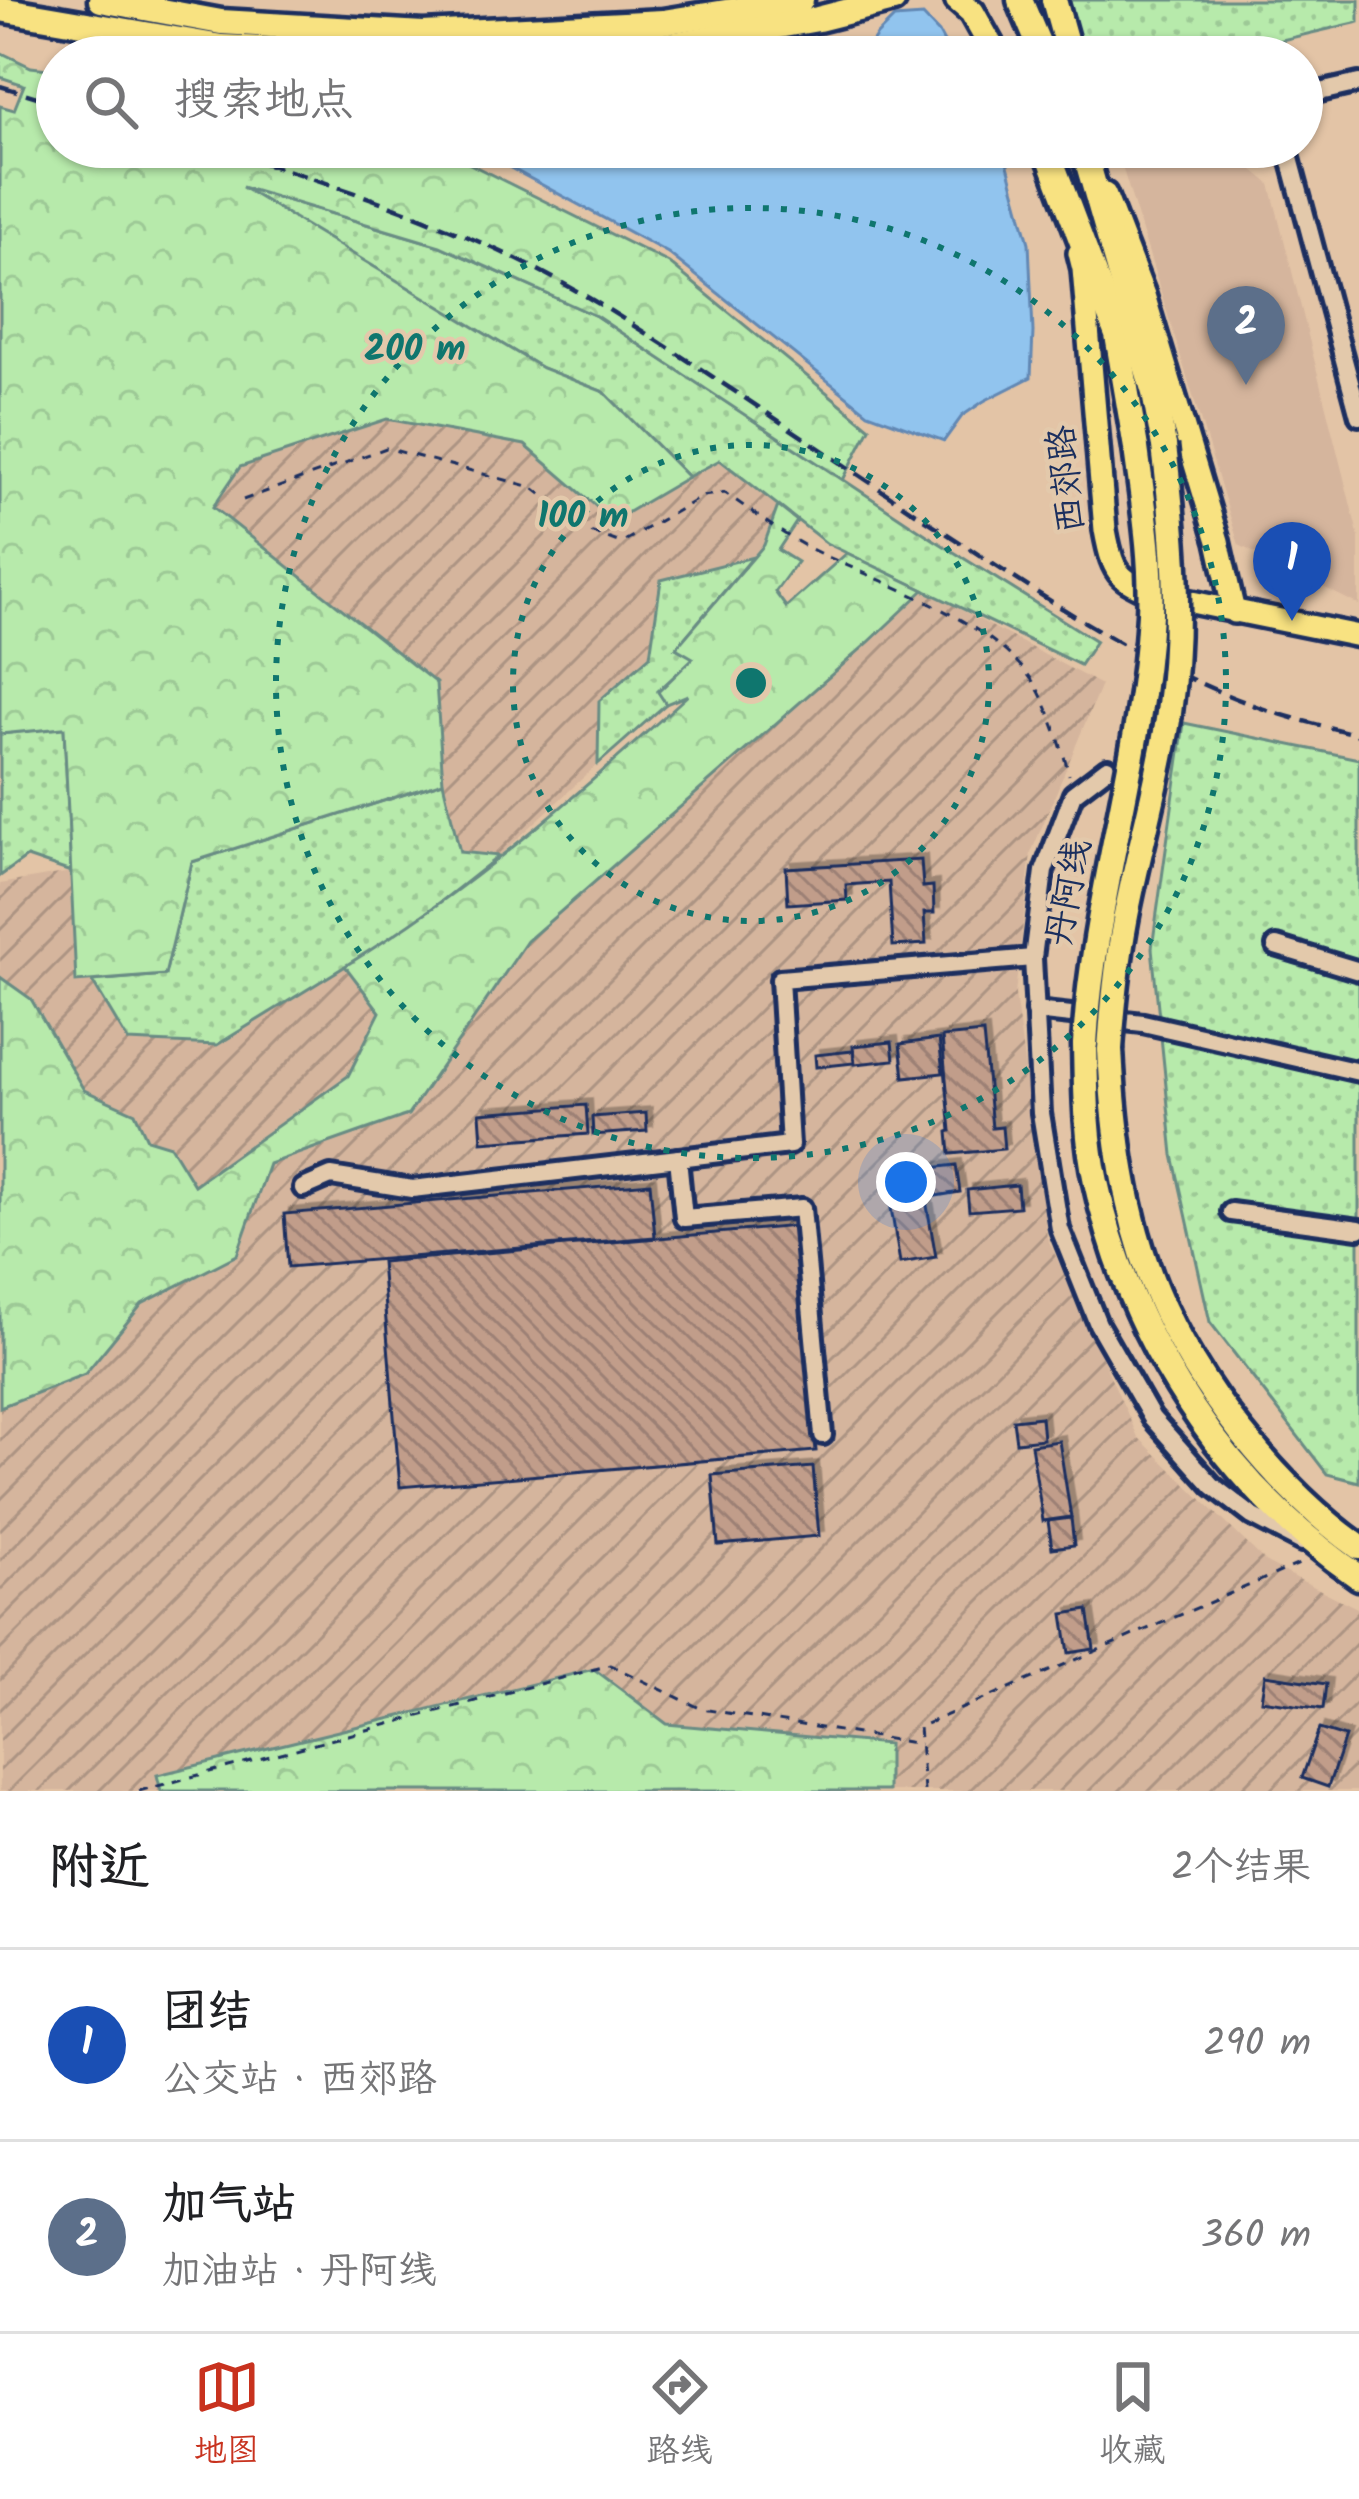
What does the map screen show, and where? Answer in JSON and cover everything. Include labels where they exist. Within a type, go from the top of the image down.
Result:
[{"type":"highway","points":[[100,0],[221,22],[423,34],[663,22],[893,0]]},
{"type":"highway","points":[[958,0],[972,12],[985,36]]},
{"type":"highway","points":[[982,0],[998,36]]},
{"type":"highway","points":[[1020,0],[1035,36]]},
{"type":"highway","points":[[1054,0],[1064,36]]},
{"type":"highway","points":[[0,9],[161,36]]},
{"type":"highway","points":[[702,36],[809,9]]},
{"type":"highway","name":"丹阿线","points":[[1054,168],[1117,335],[1147,538],[1150,610],[1141,711],[1088,991],[1127,1195],[1156,1291],[1185,1349],[1280,1479],[1359,1546]]},
{"type":"highway","name":"丹阿线","points":[[1092,168],[1154,393],[1175,538],[1177,595],[1169,714],[1086,1111],[1095,1180],[1132,1299],[1161,1359],[1206,1430],[1256,1491],[1324,1553],[1359,1577]]},
{"type":"main road","points":[[1095,168],[1144,295],[1218,541],[1234,612]]},
{"type":"main road","name":"西郊路","points":[[1067,199],[1083,269],[1105,530],[1110,559],[1119,575],[1136,587],[1167,597],[1359,636]]},
{"type":"street","points":[[1323,91],[1359,83]]},
{"type":"street","points":[[1293,168],[1359,416]]},
{"type":"street","points":[[1107,769],[1073,794],[1044,871],[1033,958],[1042,1113],[1060,1229],[1098,1324],[1152,1418],[1213,1486],[1252,1516],[1324,1553]]},
{"type":"street","points":[[1276,946],[1359,970]]},
{"type":"street","points":[[303,1188],[331,1177],[412,1189],[790,1145],[780,979],[1033,958]]},
{"type":"street","points":[[1035,1011],[1143,1023],[1359,1072]]},
{"type":"street","points":[[678,1158],[684,1218],[802,1208],[823,1435]]},
{"type":"street","points":[[1231,1211],[1359,1229]]},
{"type":"path","points":[[243,500],[386,448],[532,487],[590,532],[622,543],[703,496],[725,493],[805,546],[962,621],[1006,651],[1034,682],[1064,754],[1073,794]]},
{"type":"path","points":[[924,1791],[919,1726],[1324,1553]]},
{"type":"path","points":[[139,1791],[610,1665],[702,1709],[920,1744]]},
{"type":"shaded area","points":[[1122,168],[1251,168],[1270,184],[1359,538],[1359,605],[1239,545]]},
{"type":"shaded area","points":[[387,419],[525,445],[613,521],[719,459],[778,506],[764,545],[753,557],[661,581],[650,656],[599,701],[598,764],[499,856],[460,853],[443,782],[436,683],[213,507],[240,467]]},
{"type":"shaded area","points":[[924,590],[1101,685],[1031,853],[1015,994],[1047,1237],[1138,1437],[1268,1564],[1359,1609],[1359,1791],[888,1791],[888,1744],[666,1724],[594,1669],[158,1775],[161,1791],[0,1791],[0,1407],[85,1374],[142,1304],[237,1255],[269,1164],[408,1115],[527,941]]},
{"type":"shaded area","points":[[71,872],[76,981],[92,981],[128,1041],[217,1045],[345,966],[380,1012],[348,1075],[194,1185],[170,1146],[147,1139],[135,1113],[84,1091],[31,999],[0,977],[0,884]]},
{"type":"green space","points":[[1068,0],[1359,0],[1359,22],[1299,36],[1078,36]]},
{"type":"green space","points":[[0,52],[36,68],[36,168],[478,168],[669,263],[870,428],[843,480],[596,316],[440,246],[242,187],[542,368],[604,392],[688,477],[613,521],[525,445],[387,419],[240,467],[213,507],[436,683],[443,782],[192,862],[165,975],[76,982],[64,728],[0,734],[0,106],[14,110],[24,85],[0,77]]},
{"type":"green space","points":[[236,185],[440,246],[596,316],[1096,641],[1080,665],[826,543],[720,460],[688,477],[604,392],[542,368]]},
{"type":"green space","points":[[778,506],[797,521],[778,550],[797,562],[775,592],[786,607],[847,553],[924,590],[527,941],[408,1115],[269,1164],[237,1255],[142,1304],[85,1374],[0,1407],[0,977],[31,999],[84,1090],[135,1113],[147,1139],[170,1146],[194,1185],[348,1076],[380,1012],[345,966],[480,873],[688,695],[666,704],[658,692],[693,658],[676,648],[764,545]]},
{"type":"green space","points":[[753,557],[676,648],[694,658],[658,691],[666,704],[598,764],[599,701],[650,656],[661,580]]},
{"type":"green space","points":[[1184,723],[1359,759],[1359,1482],[1327,1474],[1210,1322],[1173,1155],[1152,948]]},
{"type":"green space","points":[[64,727],[71,872],[27,857],[0,876],[0,734]]},
{"type":"green space","points":[[443,782],[460,852],[499,856],[409,927],[217,1045],[128,1041],[92,981],[165,975],[192,862]]},
{"type":"green space","points":[[594,1669],[667,1724],[888,1744],[888,1791],[161,1791],[157,1775]]},
{"type":"water","points":[[923,16],[941,36],[876,36],[894,18]]},
{"type":"water","points":[[511,168],[1009,168],[1029,243],[1031,377],[962,416],[944,441],[868,413],[668,253]]},
{"type":"building","points":[[921,860],[923,887],[933,886],[934,913],[924,913],[926,944],[893,946],[889,882],[846,885],[847,900],[788,904],[786,868]]},
{"type":"building","points":[[983,1033],[992,1128],[1002,1127],[1004,1149],[950,1154],[942,1037]]},
{"type":"building","points":[[939,1039],[943,1073],[904,1077],[900,1044]]},
{"type":"building","points":[[892,1042],[894,1060],[855,1064],[853,1046]]},
{"type":"building","points":[[853,1051],[854,1063],[816,1067],[815,1055]]},
{"type":"building","points":[[586,1105],[588,1134],[482,1142],[480,1113]]},
{"type":"building","points":[[646,1113],[647,1131],[593,1135],[592,1117]]},
{"type":"building","points":[[956,1165],[960,1192],[936,1196],[931,1168]]},
{"type":"building","points":[[920,1166],[936,1257],[900,1263],[885,1171]]},
{"type":"building","points":[[650,1183],[655,1237],[288,1267],[284,1214]]},
{"type":"building","points":[[1017,1185],[1019,1207],[969,1211],[967,1190]]},
{"type":"building","points":[[796,1226],[816,1451],[400,1487],[381,1262]]},
{"type":"building","points":[[1041,1417],[1043,1439],[1016,1442],[1013,1420]]},
{"type":"building","points":[[1059,1441],[1071,1517],[1043,1521],[1031,1445]]},
{"type":"building","points":[[813,1467],[819,1536],[718,1545],[712,1475]]},
{"type":"building","points":[[1071,1518],[1074,1545],[1052,1548],[1048,1521]]},
{"type":"building","points":[[1088,1610],[1094,1649],[1069,1653],[1063,1614]]},
{"type":"building","points":[[1265,1675],[1326,1684],[1323,1709],[1261,1700]]},
{"type":"building","points":[[1319,1729],[1345,1737],[1328,1787],[1302,1778]]},
{"type":"railway","points":[[0,86],[36,97]]},
{"type":"railway","points":[[279,168],[412,214],[557,280],[649,335],[1099,630],[1245,702],[1359,735]]},
{"type":"place","name":"加气站","points":[[1246,385]]},
{"type":"place","name":"团结","points":[[1292,621]]}]
